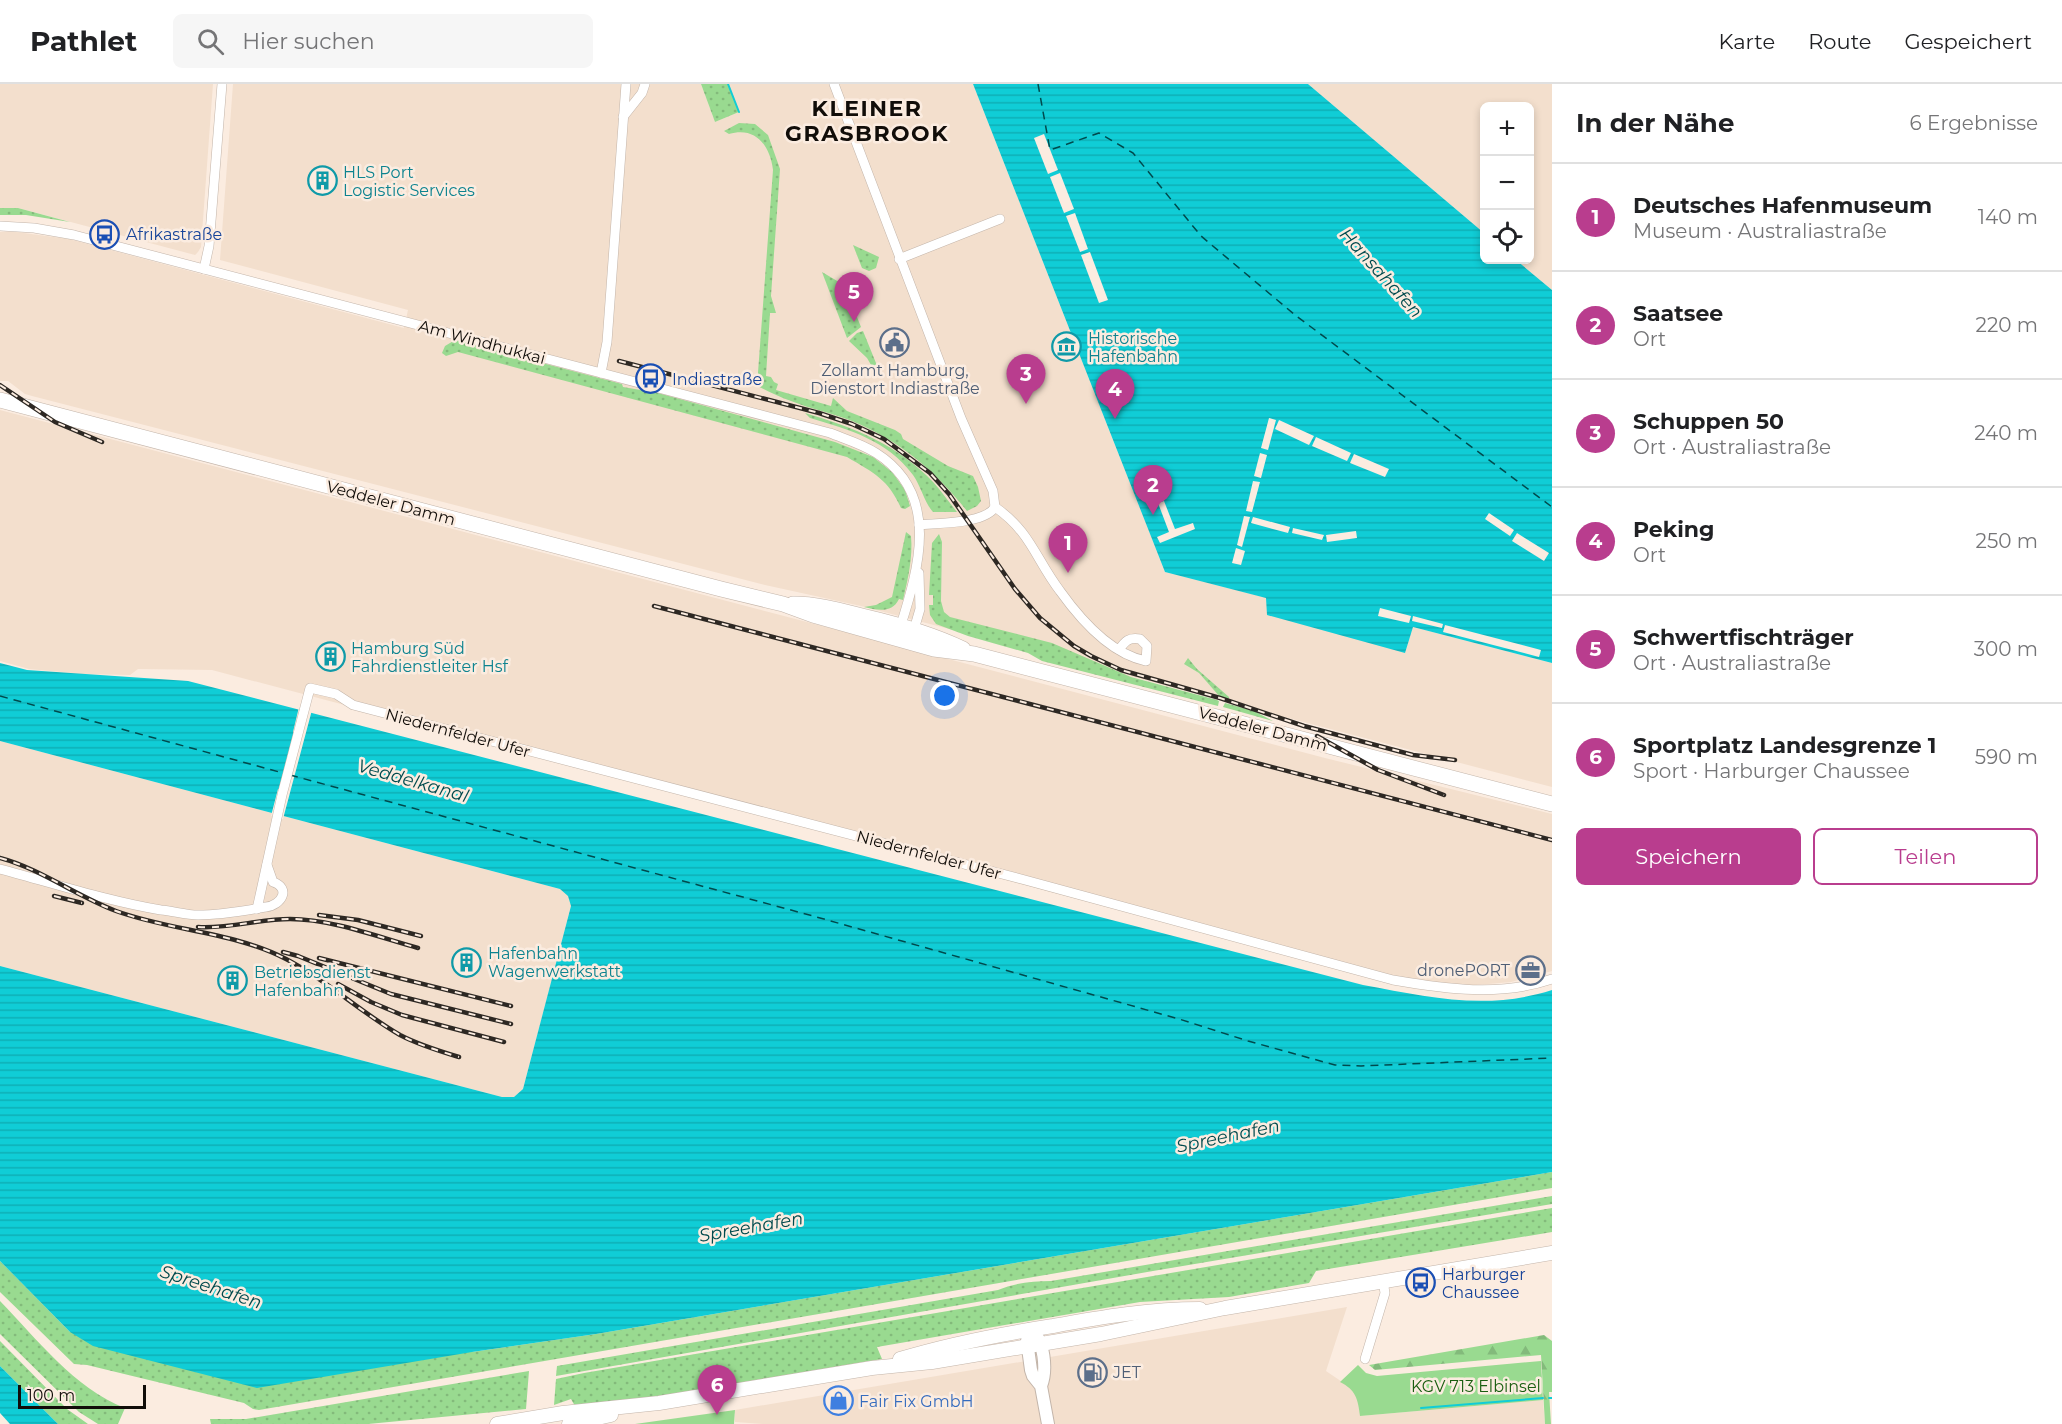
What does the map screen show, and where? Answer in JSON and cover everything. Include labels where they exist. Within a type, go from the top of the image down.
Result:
[{"type":"main road","name":"Veddeler Damm","points":[[0,400],[701,584],[783,604],[815,604],[904,632],[939,637],[974,654],[1552,804]]},
{"type":"main road","points":[[497,1424],[534,1422],[872,1368],[932,1362],[1154,1324],[1225,1308],[1552,1253]]},
{"type":"main road","points":[[872,1368],[945,1346],[1030,1329],[1144,1311],[1225,1308]]},
{"type":"main road","points":[[569,1424],[659,1403]]},
{"type":"street","points":[[204,269],[209,246],[222,84]]},
{"type":"street","points":[[601,374],[607,342],[626,84]]},
{"type":"street","points":[[623,117],[642,93],[645,84]]},
{"type":"street","points":[[834,84],[961,418],[993,491],[995,507],[992,512],[981,518],[919,525]]},
{"type":"street","points":[[899,259],[1000,219]]},
{"type":"street","name":"Am Windhukkai","points":[[0,226],[56,231],[830,433],[856,443],[876,452],[891,464],[904,478],[914,498],[919,525],[920,609],[904,632]]},
{"type":"street","points":[[995,507],[1012,519],[1025,534],[1060,591],[1088,623],[1119,650]]},
{"type":"street","name":"Am Windhukkai","points":[[904,632],[918,560]]},
{"type":"street","name":"Niedernfelder Ufer","points":[[267,865],[310,688],[336,694],[353,705],[1025,880],[1393,980],[1448,989],[1475,990],[1514,988],[1552,979]]},
{"type":"street","points":[[267,865],[273,882]]},
{"type":"street","points":[[257,909],[267,865]]},
{"type":"street","points":[[0,869],[132,905],[195,915],[229,915],[271,907],[280,902],[283,890],[279,884],[273,882],[262,886]]},
{"type":"street","points":[[1365,1359],[1384,1293],[1383,1281]]},
{"type":"street","points":[[1030,1329],[1027,1335],[1034,1345],[1033,1376],[1041,1386],[1048,1424]]},
{"type":"shaded area","points":[[0,84],[213,84],[201,247],[198,252],[195,255],[18,208],[0,208]]},
{"type":"shaded area","points":[[233,84],[701,84],[715,122],[739,112],[728,84],[973,84],[1165,572],[1267,598],[1405,652],[1413,627],[1552,663],[1552,787],[861,606],[765,585],[32,396],[25,394],[8,381],[0,381],[0,232],[69,239],[404,328],[408,310],[220,260]]},
{"type":"shaded area","points":[[1308,84],[1552,84],[1552,290],[1521,264],[1534,264],[1534,102],[1480,102],[1480,230]]},
{"type":"shaded area","points":[[0,410],[1325,758],[1552,814],[1552,971],[1511,982],[1465,986],[1399,984],[212,670],[138,669],[130,675],[82,674],[29,669],[0,661]]},
{"type":"shaded area","points":[[0,741],[560,889],[569,896],[571,906],[523,1089],[514,1097],[502,1097],[0,966]]},
{"type":"shaded area","points":[[1347,1307],[1326,1371],[1351,1388],[1358,1397],[1360,1416],[1543,1400],[1545,1424],[763,1424],[735,1422],[735,1410]]},
{"type":"green space","points":[[701,84],[728,84],[739,112],[715,122]]},
{"type":"green space","points":[[739,123],[755,124],[768,135],[780,169],[771,296],[776,313],[770,313],[766,376],[771,377],[778,384],[776,390],[831,406],[833,398],[847,411],[895,430],[901,434],[903,439],[948,466],[973,476],[981,501],[977,506],[967,511],[943,483],[915,458],[869,429],[757,386],[773,170],[769,153],[754,135],[738,132],[729,134],[724,131]]},
{"type":"green space","points":[[0,208],[18,208],[70,222],[26,215],[0,215]]},
{"type":"green space","points":[[853,245],[879,257],[876,268],[869,271],[862,268]]},
{"type":"green space","points":[[822,272],[844,285],[861,327],[847,338]]},
{"type":"green space","points":[[863,331],[878,368],[874,370],[867,358],[849,341],[857,333]]},
{"type":"green space","points":[[455,340],[622,384],[623,387],[658,393],[835,442],[873,457],[892,472],[905,490],[910,506],[905,509],[901,508],[885,483],[847,457],[458,352],[446,356],[442,353],[445,346]]},
{"type":"green space","points":[[805,413],[858,431],[906,458],[934,483],[957,512],[933,512],[913,475],[892,453],[880,445],[853,432],[810,418]]},
{"type":"green space","points":[[906,532],[911,536],[911,552],[903,600],[899,599],[892,607],[884,610],[864,607],[876,605],[892,597]]},
{"type":"green space","points":[[939,534],[942,542],[941,601],[944,612],[950,617],[1052,643],[1131,677],[1217,700],[1219,701],[1218,706],[1042,661],[1028,653],[968,636],[936,624],[930,615],[929,605],[933,605],[933,595],[929,595],[932,543]]},
{"type":"green space","points":[[1188,658],[1229,699],[1220,697],[1199,673],[1184,664]]},
{"type":"green space","points":[[1225,703],[1254,711],[1273,721],[1223,707]]},
{"type":"green space","points":[[1552,1172],[1552,1188],[259,1410],[244,1403],[87,1365],[74,1364],[0,1292],[0,1261],[70,1332],[472,1352],[596,1334]]},
{"type":"green space","points":[[1552,1196],[1552,1204],[1153,1271],[556,1376],[557,1366],[998,1290],[1024,1283],[1051,1281]]},
{"type":"green space","points":[[1552,1208],[1552,1232],[1316,1271],[1309,1283],[1229,1297],[1140,1302],[877,1347],[882,1359],[650,1398],[575,1406],[571,1399],[554,1405],[556,1379],[584,1373]]},
{"type":"green space","points":[[0,1301],[73,1375],[89,1388],[125,1408],[118,1424],[98,1424],[79,1412],[0,1334]]},
{"type":"green space","points":[[1544,1335],[1552,1341],[1552,1392],[1549,1392],[1551,1424],[1545,1424],[1541,1355],[1375,1370],[1369,1365]]},
{"type":"green space","points":[[0,1341],[67,1409],[88,1424],[58,1424],[0,1366]]},
{"type":"green space","name":"KGV 713 Elbinsel","points":[[1541,1361],[1543,1400],[1360,1416],[1355,1396],[1350,1388],[1340,1382],[1358,1365],[1366,1373],[1377,1376]]},
{"type":"green space","points":[[529,1371],[526,1409],[368,1424],[211,1424],[210,1419],[246,1419]]},
{"type":"green space","points":[[735,1410],[734,1424],[635,1424]]},
{"type":"water","name":"Hansahafen","points":[[973,84],[1308,84],[1480,230],[1480,264],[1521,264],[1552,290],[1552,663],[1413,627],[1405,653],[1267,615],[1266,598],[1165,572]]},
{"type":"water","points":[[0,663],[27,670],[188,681],[1363,985],[1434,997],[1481,1001],[1504,1000],[1552,990],[1552,1172],[596,1334],[257,1388],[93,1346],[70,1332],[0,1261],[0,966],[502,1097],[514,1097],[523,1089],[571,906],[568,896],[560,889],[0,741]]},
{"type":"water","points":[[0,1366],[58,1424],[10,1424],[0,1413]]},
{"type":"pier","points":[[1044,134],[1058,170],[1048,174],[1034,138]]},
{"type":"pier","points":[[1060,173],[1074,209],[1064,213],[1050,177]]},
{"type":"pier","points":[[1075,213],[1088,249],[1080,252],[1066,216]]},
{"type":"pier","points":[[1090,252],[1108,300],[1099,303],[1081,255]]},
{"type":"pier","points":[[1269,418],[1276,420],[1268,450],[1261,448]]},
{"type":"pier","points":[[1279,420],[1314,436],[1309,445],[1275,429]]},
{"type":"pier","points":[[1316,437],[1351,453],[1347,461],[1312,446]]},
{"type":"pier","points":[[1260,453],[1267,455],[1261,478],[1254,476]]},
{"type":"pier","points":[[1354,454],[1389,469],[1385,477],[1350,463]]},
{"type":"pier","points":[[1253,481],[1260,482],[1252,512],[1246,511]]},
{"type":"pier","points":[[1164,501],[1175,529],[1193,523],[1195,529],[1160,543],[1157,537],[1169,532],[1158,503]]},
{"type":"pier","points":[[1489,513],[1514,530],[1510,536],[1485,519]]},
{"type":"pier","points":[[1244,516],[1250,517],[1242,547],[1237,545]]},
{"type":"pier","points":[[1253,517],[1290,527],[1288,533],[1251,523]]},
{"type":"pier","points":[[1293,528],[1324,535],[1322,540],[1292,533]]},
{"type":"pier","points":[[1356,531],[1357,538],[1327,542],[1326,535]]},
{"type":"pier","points":[[1517,533],[1549,553],[1544,561],[1512,541]]},
{"type":"pier","points":[[1236,548],[1245,551],[1241,565],[1232,563]]},
{"type":"pier","points":[[1380,608],[1411,616],[1409,623],[1378,616]]},
{"type":"pier","points":[[1413,616],[1443,624],[1442,628],[1412,621]]},
{"type":"pier","points":[[1445,625],[1541,650],[1539,657],[1443,632]]},
{"type":"pier","points":[[299,707],[312,710],[283,819],[271,816],[278,789],[282,790],[297,733],[293,732]]},
{"type":"waterway","points":[[728,84],[739,112]]},
{"type":"waterway","points":[[1421,1408],[1543,1398]]},
{"type":"ferry route","points":[[1038,84],[1050,150],[1099,133],[1133,153],[1201,236],[1295,315],[1552,507]]},
{"type":"ferry route","points":[[0,696],[283,773]]},
{"type":"ferry route","points":[[290,775],[813,916],[1335,1065],[1361,1066],[1552,1058]]},
{"type":"railway","points":[[619,361],[819,413],[852,424],[884,439],[930,473],[949,494],[1015,589],[1040,618],[1074,646],[1091,656],[1121,670],[1220,698],[1304,726],[1413,755],[1455,760]]},
{"type":"railway","points":[[0,385],[55,422],[102,442]]},
{"type":"railway","points":[[654,606],[1552,840]]},
{"type":"railway","points":[[1317,736],[1378,770],[1444,795]]},
{"type":"railway","points":[[0,858],[30,869],[116,911],[137,918],[224,937],[266,950],[301,967],[400,1035],[459,1057]]},
{"type":"railway","points":[[54,896],[82,903]]},
{"type":"railway","points":[[319,915],[358,920],[421,936]]},
{"type":"railway","points":[[198,927],[221,927],[278,919],[306,920],[355,929],[418,948]]},
{"type":"railway","points":[[283,952],[391,994],[511,1024]]},
{"type":"railway","points":[[319,958],[511,1006]]},
{"type":"railway","points":[[338,984],[371,1002],[402,1015],[504,1042]]},
{"type":"place","name":"HLS Port Logistic Services","points":[[322,181]]},
{"type":"place","name":"Afrikastraße","points":[[105,234]]},
{"type":"place","name":"Schwertfischträger","points":[[854,322]]},
{"type":"place","name":"Zollamt Hamburg, Dienstort Indiastraße","points":[[895,342]]},
{"type":"place","name":"Historische Hafenbahn","points":[[1067,347]]},
{"type":"place","name":"Indiastraße","points":[[651,379]]},
{"type":"place","name":"Schuppen 50","points":[[1026,404]]},
{"type":"place","name":"Peking","points":[[1115,419]]},
{"type":"place","name":"Saatsee","points":[[1153,515]]},
{"type":"place","name":"Deutsches Hafenmuseum","points":[[1068,573]]},
{"type":"place","name":"Hamburg Süd Fahrdienstleiter Hsf","points":[[330,657]]},
{"type":"place","name":"Hafenbahn Wagenwerkstatt","points":[[467,962]]},
{"type":"place","name":"dronePORT","points":[[1531,970]]},
{"type":"place","name":"Betriebsdienst Hafenbahn","points":[[233,981]]},
{"type":"place","name":"Harburger Chaussee","points":[[1421,1283]]},
{"type":"place","name":"JET","points":[[1092,1372]]},
{"type":"place","name":"Fair Fix GmbH","points":[[838,1401]]},
{"type":"place","name":"Sportplatz Landesgrenze 1","points":[[717,1415]]},
{"type":"district","name":"KLEINER GRASBROOK","points":[[867,120]]},
{"type":"water label","name":"Veddelkanal","points":[[413,781]]},
{"type":"water label","name":"Spreehafen","points":[[1228,1136]]},
{"type":"water label","name":"Spreehafen","points":[[751,1227]]},
{"type":"water label","name":"Spreehafen","points":[[211,1287]]}]
